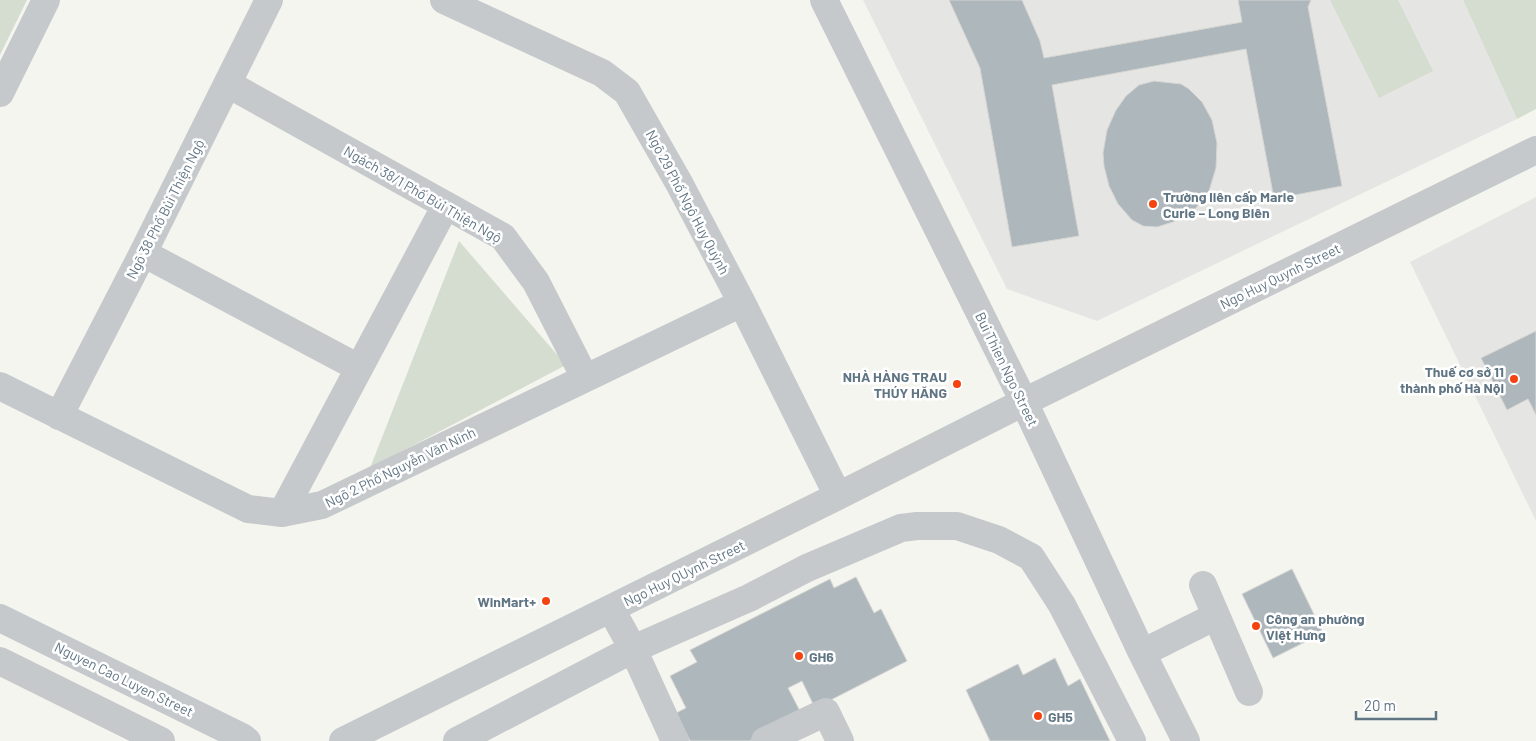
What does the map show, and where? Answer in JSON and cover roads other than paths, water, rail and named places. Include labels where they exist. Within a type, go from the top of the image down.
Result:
[{"type":"street","points":[[0,92],[46,0]]},
{"type":"street","name":"Ngõ 38 Phố Bùi Thiện Ngộ","points":[[59,416],[143,254],[269,0]]},
{"type":"street","name":"Ngõ 29 Phố Ngô Huy Quỳnh","points":[[444,0],[602,73],[627,92],[679,183],[742,303],[838,496]]},
{"type":"street","name":"Bui Thien Ngo Street","points":[[824,0],[1024,402],[1142,653],[1186,741]]},
{"type":"street","name":"Ngách 38/1 Phố Bùi Thiện Ngộ","points":[[228,84],[503,237],[536,282],[585,378]]},
{"type":"street","name":"Ngo Huy Quynh Street","points":[[1024,402],[1536,150]]},
{"type":"street","points":[[282,514],[446,205]]},
{"type":"street","points":[[143,254],[359,368]]},
{"type":"street","name":"Ngõ 2 Phố Nguyễn Văn Ninh","points":[[0,386],[248,509],[282,514],[322,505],[742,303]]},
{"type":"street","name":"Ngo Huy QUynh Street","points":[[343,741],[1024,402]]},
{"type":"street","points":[[457,741],[484,735],[633,649],[749,598],[807,568],[901,528],[957,526],[999,540],[1031,558],[1062,605],[1132,741]]},
{"type":"street","points":[[1203,585],[1249,692]]},
{"type":"street","points":[[610,609],[633,649],[675,741]]},
{"type":"street","points":[[1142,653],[1216,616]]},
{"type":"street","name":"Nguyen Cao Luyen Street","points":[[0,618],[247,741]]},
{"type":"street","points":[[0,661],[161,741]]},
{"type":"street","points":[[765,741],[826,712],[840,741]]},
{"type":"place","name":"Trường liên cấp Marie Curie – Long Biên","points":[[1153,204]]},
{"type":"place","name":"Thuế cơ sở 11 thành phố Hà Nội","points":[[1514,379]]},
{"type":"place","name":"NHÀ HÀNG TRAU THÚY HĂNG","points":[[957,384]]},
{"type":"place","name":"WinMart+","points":[[546,601]]},
{"type":"place","name":"Công an phường Việt Hưng","points":[[1256,626]]},
{"type":"place","name":"GH6","points":[[799,656]]},
{"type":"place","name":"GH5","points":[[1038,716]]}]
